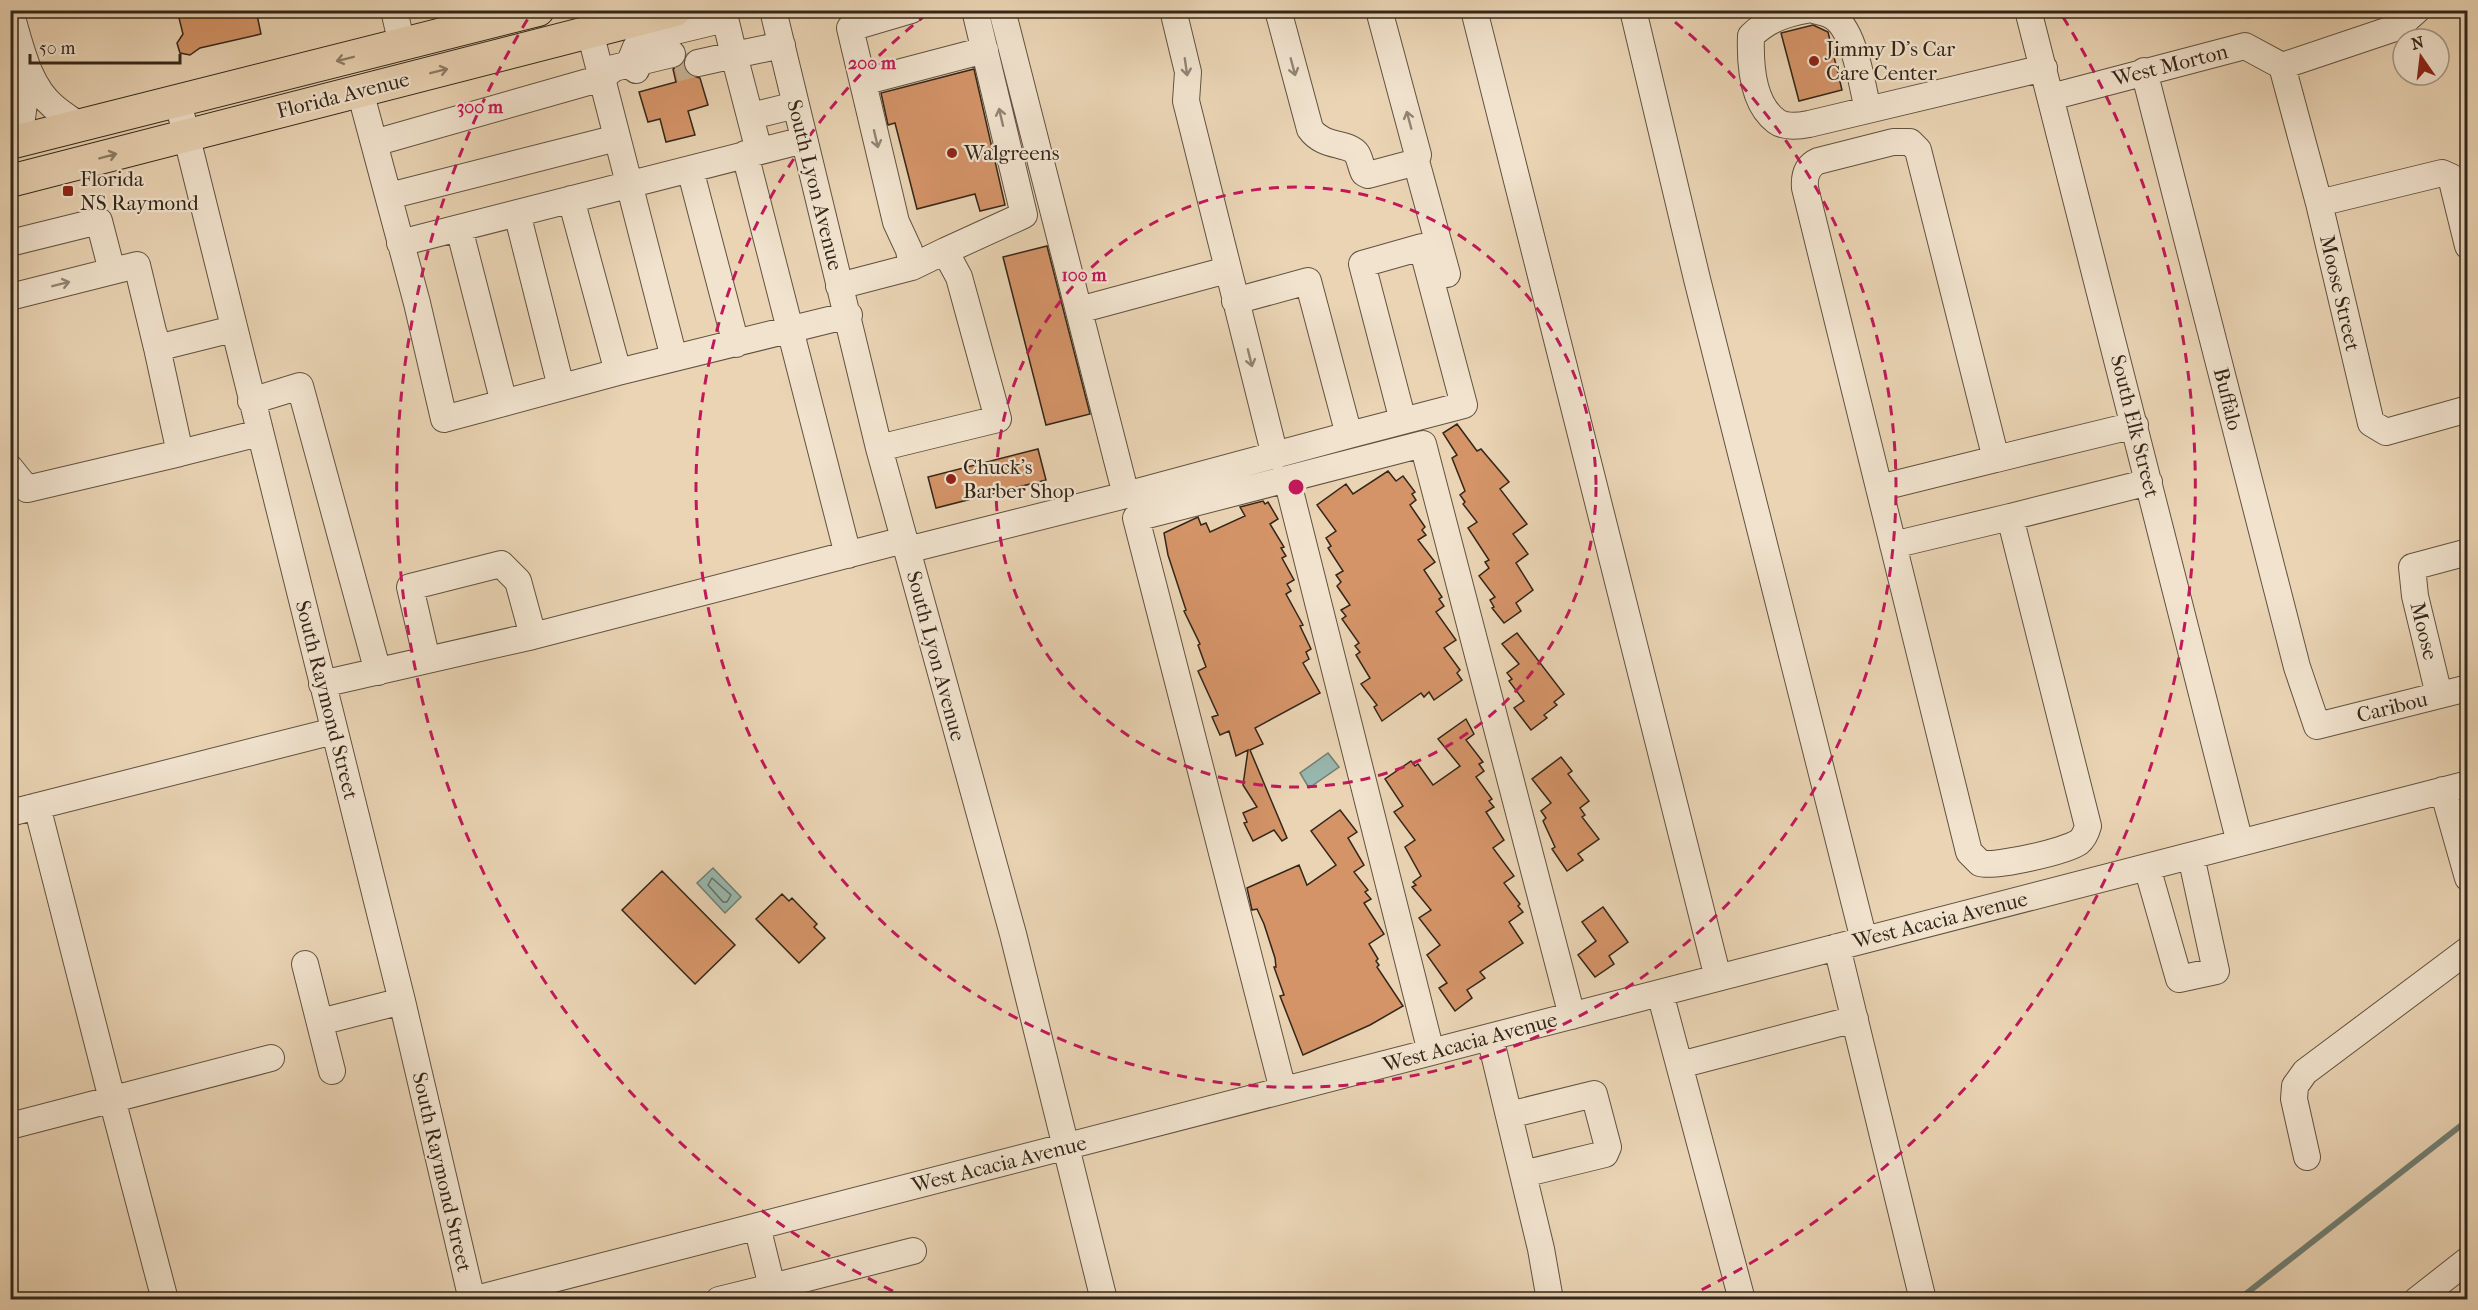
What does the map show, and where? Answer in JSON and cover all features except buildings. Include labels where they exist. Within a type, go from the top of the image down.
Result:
[{"type":"main road","name":"Florida Avenue","points":[[15,142],[538,10]]},
{"type":"main road","name":"Florida Avenue","points":[[10,181],[675,10]]},
{"type":"street","points":[[394,10],[402,45]]},
{"type":"street","name":"South Lyon Avenue","points":[[773,10],[839,285],[849,315],[879,448],[1013,934],[1104,1299]]},
{"type":"street","points":[[911,10],[850,28],[896,222],[909,250],[912,267]]},
{"type":"street","points":[[839,285],[912,267],[1024,215],[975,10]]},
{"type":"street","points":[[1002,10],[1126,495]]},
{"type":"street","points":[[1173,10],[1188,72],[1186,101],[1275,456]]},
{"type":"street","points":[[1278,10],[1310,129],[1314,136],[1354,151],[1358,155],[1364,173],[1368,175],[1416,161]]},
{"type":"street","points":[[322,684],[533,636],[848,555],[906,545],[1126,495],[1479,401],[1379,10]]},
{"type":"street","points":[[1474,10],[1718,978]]},
{"type":"street","points":[[1634,10],[1706,313],[1864,940]]},
{"type":"street","points":[[1806,10],[1790,13],[1765,23],[1751,36],[1752,75],[1767,110],[1777,122],[1793,126],[2044,68]]},
{"type":"street","points":[[1814,10],[1833,16],[1844,28],[1853,51],[1868,110]]},
{"type":"street","name":"South Elk Street","points":[[2028,10],[2240,843]]},
{"type":"street","points":[[2282,66],[2398,27],[2417,10]]},
{"type":"street","points":[[10,11],[25,61],[36,86],[52,106],[80,126]]},
{"type":"street","points":[[374,143],[602,78],[614,68],[629,64],[685,59],[728,31]]},
{"type":"street","points":[[728,31],[751,117],[752,152],[791,329],[848,555]]},
{"type":"street","points":[[629,64],[636,47],[650,38],[728,31],[782,45]]},
{"type":"street","points":[[590,32],[674,358]]},
{"type":"street","name":"West Morton","points":[[2051,97],[2245,46],[2282,66]]},
{"type":"street","points":[[863,82],[985,50]]},
{"type":"street","points":[[15,142],[26,88],[25,61]]},
{"type":"street","name":"Moose Street","points":[[2282,66],[2319,203],[2372,423],[2386,432],[2468,409]]},
{"type":"street","name":"Buffalo","points":[[2144,71],[2297,667],[2317,726]]},
{"type":"street","points":[[360,91],[389,196],[444,418],[849,315]]},
{"type":"street","name":"South Raymond Street","points":[[178,102],[402,1001],[472,1299]]},
{"type":"street","points":[[751,117],[796,105]]},
{"type":"street","points":[[389,196],[617,138]]},
{"type":"street","points":[[400,243],[804,140]]},
{"type":"street","points":[[1996,459],[1920,155],[1910,142],[1893,141],[1818,161],[1810,167],[1805,182],[1969,852],[1980,863],[1998,864],[2071,846],[2083,839],[2088,826],[2010,517]]},
{"type":"street","points":[[690,169],[736,344]]},
{"type":"street","points":[[2319,203],[2442,173],[2451,177],[2468,246]]},
{"type":"street","points":[[571,199],[618,372]]},
{"type":"street","points":[[517,213],[561,387]]},
{"type":"street","points":[[10,243],[99,221],[112,271]]},
{"type":"street","points":[[459,228],[504,403]]},
{"type":"street","points":[[1403,421],[1362,264],[1422,247],[1464,405]]},
{"type":"street","points":[[879,448],[998,419],[959,277],[945,251]]},
{"type":"street","points":[[10,297],[137,264],[180,453]]},
{"type":"street","points":[[1079,310],[1227,270]]},
{"type":"street","points":[[1235,301],[1308,281],[1349,435]]},
{"type":"street","points":[[154,334],[157,348],[233,329]]},
{"type":"street","points":[[251,401],[300,386],[378,672]]},
{"type":"street","points":[[1879,488],[2134,425]]},
{"type":"street","points":[[10,468],[27,489],[259,433]]},
{"type":"street","points":[[1283,1090],[1136,518],[1424,444],[1572,1016]]},
{"type":"street","points":[[1287,480],[1431,1052]]},
{"type":"street","points":[[1893,545],[2149,482]]},
{"type":"street","name":"Moose","points":[[2439,695],[2415,596],[2412,567],[2468,552]]},
{"type":"street","points":[[427,660],[410,587],[501,564],[518,581],[533,636]]},
{"type":"street","name":"Caribou","points":[[2317,726],[2468,688]]},
{"type":"street","points":[[10,813],[334,731]]},
{"type":"street","points":[[2455,787],[2468,878]]},
{"type":"street","name":"West Acacia Avenue","points":[[472,1299],[2455,787]]},
{"type":"street","points":[[37,806],[165,1299]]},
{"type":"street","points":[[2147,867],[2179,979],[2216,970],[2190,856]]},
{"type":"street","points":[[1837,947],[1923,1299]]},
{"type":"street","points":[[2307,1157],[2294,1099],[2295,1086],[2305,1071],[2468,950]]},
{"type":"street","points":[[305,964],[332,1071]]},
{"type":"street","points":[[1660,993],[1742,1299]]},
{"type":"street","points":[[320,1022],[402,1001]]},
{"type":"street","points":[[1680,1065],[1855,1019]]},
{"type":"street","points":[[1490,1037],[1541,1249],[1550,1299]]},
{"type":"street","points":[[10,1126],[271,1058]]},
{"type":"street","points":[[1509,1115],[1594,1094],[1608,1147],[1605,1154],[1523,1174]]},
{"type":"street","points":[[757,1226],[771,1287]]},
{"type":"street","points":[[719,1299],[913,1251]]},
{"type":"street","points":[[2417,1299],[2468,1260]]},
{"type":"water","points":[[2245,10],[2276,11],[2247,18]]},
{"type":"water","points":[[1328,753],[1339,767],[1309,788],[1300,773]]},
{"type":"water","points":[[713,868],[741,897],[725,913],[697,883]]},
{"type":"waterway","points":[[2238,1300],[2468,1120]]},
{"type":"tunnel","points":[[675,69],[698,63]]},
{"type":"place","name":"Jimmy D's Car Care Center","points":[[1814,61]]},
{"type":"place","name":"Walgreens","points":[[952,153]]},
{"type":"place","name":"Florida NS Raymond","points":[[68,191]]},
{"type":"place","name":"Chuck's Barber Shop","points":[[951,479]]}]
